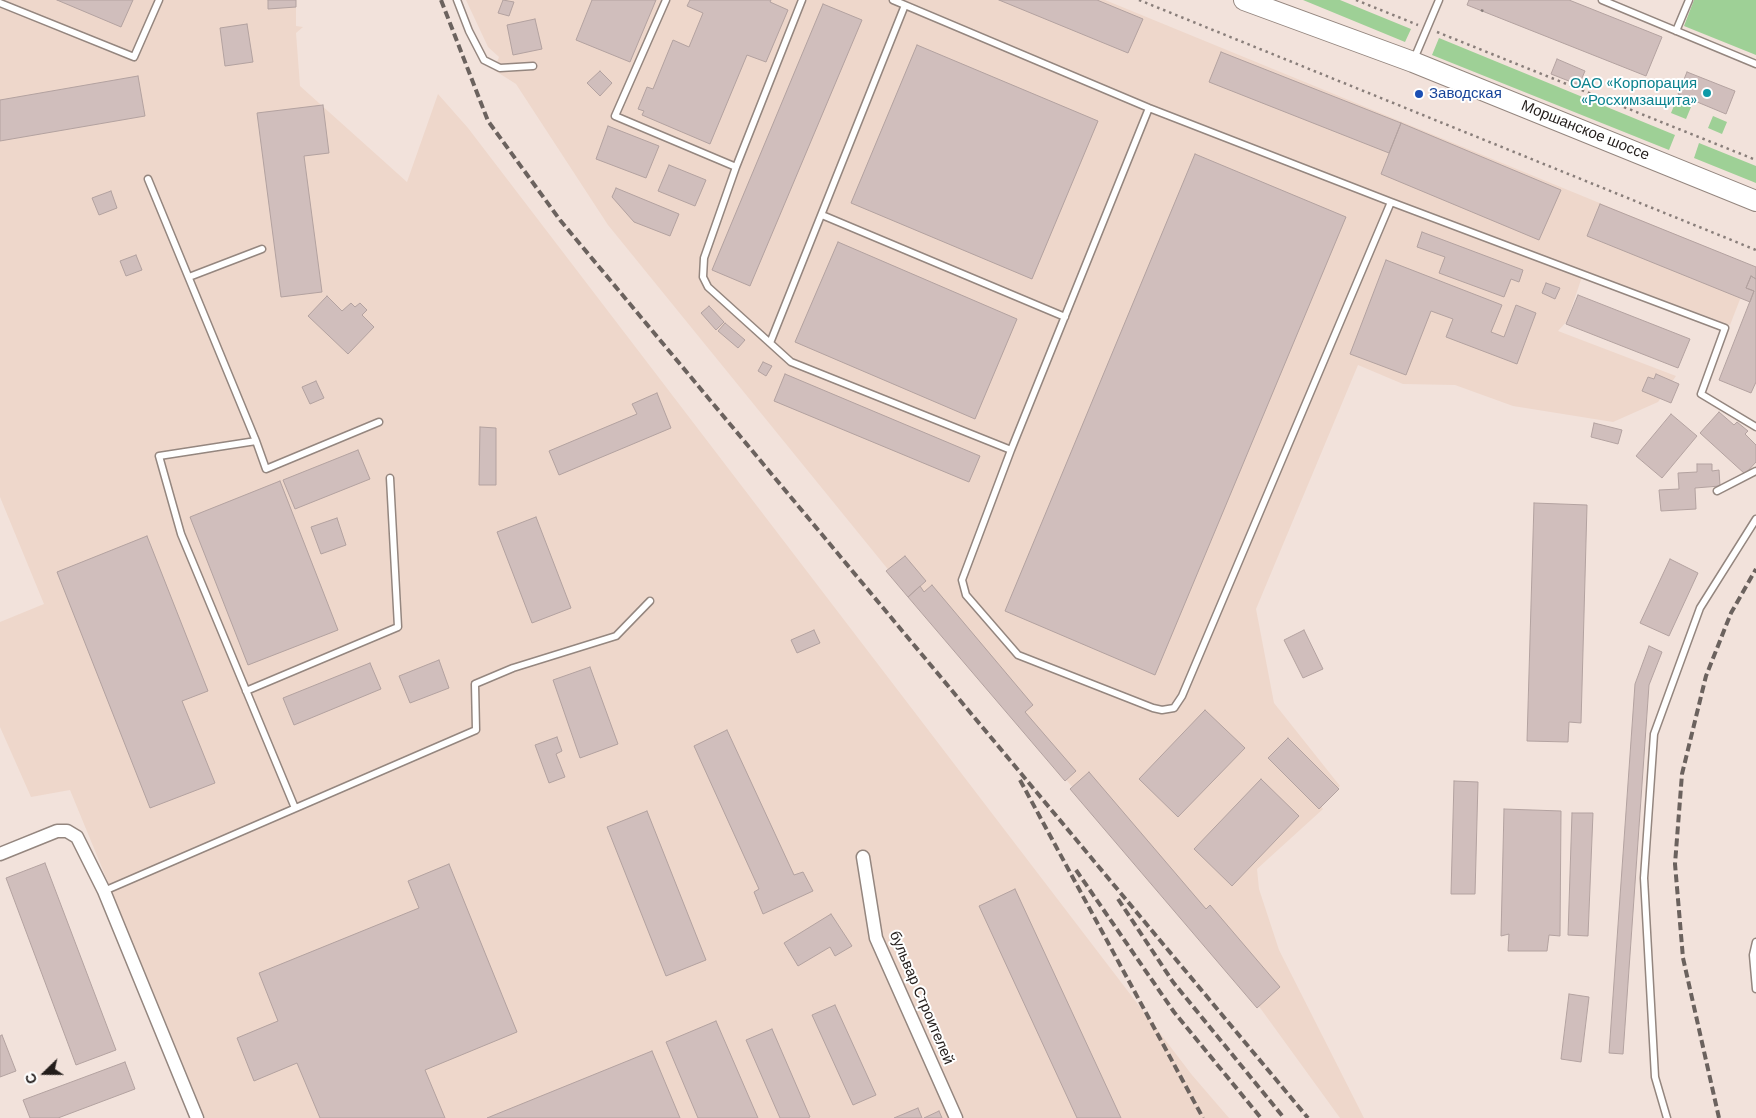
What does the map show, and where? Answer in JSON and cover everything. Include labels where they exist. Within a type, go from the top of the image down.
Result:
[{"type":"main road","name":"Моршанское шоссе","points":[[1244,0],[1413,62],[1756,201]]},
{"type":"street","points":[[0,854],[58,831],[67,831],[77,837],[104,891],[197,1118]]},
{"type":"street","name":"бульвар Строителей","points":[[863,857],[876,938],[956,1118]]},
{"type":"lane","points":[[0,3],[134,57],[158,0]]},
{"type":"lane","points":[[457,0],[468,31],[484,60],[500,68],[533,66]]},
{"type":"lane","points":[[666,0],[615,116],[736,167]]},
{"type":"lane","points":[[802,0],[736,167],[704,258],[703,277],[708,287],[791,362],[1011,450]]},
{"type":"lane","points":[[894,0],[1150,108],[1391,202],[1725,328],[1701,394],[1756,427]]},
{"type":"lane","points":[[1413,62],[1439,0]]},
{"type":"lane","points":[[1602,0],[1756,64]]},
{"type":"lane","points":[[1676,31],[1689,0]]},
{"type":"lane","points":[[770,343],[905,5]]},
{"type":"lane","points":[[1150,108],[1011,450],[962,580],[966,595],[1018,656],[1153,708],[1162,710],[1174,708],[1182,696],[1391,202]]},
{"type":"lane","points":[[148,179],[266,469],[379,422]]},
{"type":"lane","points":[[822,216],[1065,316]]},
{"type":"lane","points":[[189,277],[262,249]]},
{"type":"lane","points":[[256,441],[159,456],[180,534],[295,808]]},
{"type":"lane","points":[[1718,491],[1756,471]]},
{"type":"lane","points":[[246,690],[398,626],[390,478]]},
{"type":"lane","points":[[1668,1118],[1655,1077],[1644,878],[1654,734],[1700,608],[1756,519]]},
{"type":"lane","points":[[104,891],[476,730],[474,684],[513,668],[616,636],[650,601]]},
{"type":"lane","points":[[1756,942],[1753,955],[1756,989]]},
{"type":"path","points":[[1139,0],[1756,250]]},
{"type":"path","points":[[1356,0],[1756,160]]},
{"type":"path","points":[[1481,10],[1485,12]]},
{"type":"shaded area","points":[[0,0],[296,0],[296,26],[303,27],[296,33],[300,86],[407,182],[438,94],[468,128],[1192,1075],[1229,1118],[205,1118],[70,790],[31,797],[0,727],[0,622],[44,604],[0,497]]},
{"type":"shaded area","points":[[466,0],[1105,0],[1753,266],[1730,325],[1584,271],[1567,321],[1558,331],[1676,376],[1658,402],[1613,422],[1513,406],[1455,385],[1403,384],[1358,365],[1256,609],[1274,703],[1340,786],[1320,805],[1323,809],[1257,869],[1259,889],[1279,950],[1364,1118],[1340,1118],[1258,1005],[908,594],[608,225],[516,84],[494,70],[499,57],[488,47]]},
{"type":"green space","points":[[1303,0],[1340,0],[1411,29],[1405,42]]},
{"type":"green space","points":[[1694,0],[1756,0],[1756,55],[1684,26]]},
{"type":"green space","points":[[1439,38],[1675,135],[1669,150],[1432,55]]},
{"type":"green space","points":[[1676,101],[1691,107],[1686,119],[1671,113]]},
{"type":"green space","points":[[1713,116],[1727,122],[1722,134],[1708,128]]},
{"type":"green space","points":[[1699,143],[1756,166],[1756,183],[1694,158]]},
{"type":"building","points":[[57,0],[133,0],[121,27]]},
{"type":"building","points":[[268,0],[296,0],[296,7],[268,9]]},
{"type":"building","points":[[503,0],[514,2],[509,16],[498,13]]},
{"type":"building","points":[[592,0],[656,0],[630,62],[576,40]]},
{"type":"building","points":[[690,0],[771,0],[770,2],[788,10],[766,62],[747,55],[710,144],[642,115],[644,111],[638,109],[647,87],[653,89],[673,40],[689,47],[703,13],[687,6]]},
{"type":"building","points":[[999,0],[1097,0],[1143,19],[1128,53]]},
{"type":"building","points":[[1469,0],[1569,0],[1662,37],[1646,76],[1467,5]]},
{"type":"building","points":[[823,4],[862,20],[750,286],[712,270]]},
{"type":"building","points":[[535,19],[542,49],[513,55],[507,25]]},
{"type":"building","points":[[247,24],[253,62],[225,66],[220,28]]},
{"type":"building","points":[[917,45],[1098,121],[1032,279],[851,203]]},
{"type":"building","points":[[1221,52],[1401,123],[1389,153],[1209,82]]},
{"type":"building","points":[[1557,59],[1585,71],[1579,85],[1551,74]]},
{"type":"building","points":[[600,71],[612,83],[600,96],[587,83]]},
{"type":"building","name":"ОАО «Корпорация «Росхимзащита»","points":[[1687,72],[1735,91],[1726,114],[1678,94]]},
{"type":"building","points":[[138,76],[145,116],[0,141],[0,100]]},
{"type":"building","points":[[323,105],[329,153],[304,156],[322,292],[281,297],[257,113]]},
{"type":"building","points":[[1401,123],[1561,190],[1539,240],[1381,174]]},
{"type":"building","points":[[608,126],[659,146],[646,178],[596,159]]},
{"type":"building","points":[[1195,154],[1346,217],[1155,675],[1005,611]]},
{"type":"building","points":[[669,165],[706,180],[695,206],[658,191]]},
{"type":"building","points":[[616,188],[679,214],[670,236],[634,222],[612,197]]},
{"type":"building","points":[[111,191],[117,208],[99,215],[92,198]]},
{"type":"building","points":[[1600,204],[1756,267],[1756,279],[1751,276],[1746,288],[1754,291],[1750,302],[1587,236]]},
{"type":"building","points":[[1422,232],[1523,270],[1519,282],[1511,279],[1504,297],[1439,273],[1445,257],[1417,247]]},
{"type":"building","points":[[838,242],[1017,319],[975,419],[795,342]]},
{"type":"building","points":[[136,255],[142,270],[126,276],[120,261]]},
{"type":"building","points":[[1386,260],[1502,305],[1491,332],[1504,337],[1516,305],[1536,313],[1517,364],[1446,337],[1453,319],[1431,311],[1406,375],[1350,354]]},
{"type":"building","points":[[1751,276],[1756,279],[1756,382],[1751,393],[1719,380],[1754,291],[1746,288]]},
{"type":"building","points":[[1546,283],[1560,288],[1555,299],[1542,293]]},
{"type":"building","points":[[1578,295],[1690,339],[1678,368],[1566,324]]},
{"type":"building","points":[[327,296],[342,311],[351,303],[355,307],[360,303],[367,310],[362,315],[374,327],[348,354],[308,316]]},
{"type":"building","points":[[709,306],[724,322],[716,330],[701,313]]},
{"type":"building","points":[[725,323],[745,340],[738,348],[718,331]]},
{"type":"building","points":[[763,362],[772,366],[766,376],[758,371]]},
{"type":"building","points":[[785,374],[980,456],[969,482],[774,401]]},
{"type":"building","points":[[1656,374],[1679,384],[1671,403],[1642,391],[1648,377],[1654,379]]},
{"type":"building","points":[[316,381],[324,398],[310,404],[302,387]]},
{"type":"building","points":[[657,393],[671,428],[559,475],[549,451],[637,414],[632,404]]},
{"type":"building","points":[[1719,412],[1734,425],[1737,422],[1748,431],[1745,434],[1756,445],[1756,462],[1745,474],[1700,433]]},
{"type":"building","points":[[1671,414],[1697,436],[1662,478],[1636,456]]},
{"type":"building","points":[[1594,423],[1622,430],[1618,444],[1591,437]]},
{"type":"building","points":[[480,427],[496,428],[496,485],[479,485]]},
{"type":"building","points":[[358,450],[370,479],[295,509],[283,480]]},
{"type":"building","points":[[1697,464],[1712,464],[1712,471],[1719,470],[1720,486],[1695,488],[1696,509],[1661,511],[1659,490],[1679,489],[1678,473],[1697,472]]},
{"type":"building","points":[[280,481],[338,630],[248,665],[190,517]]},
{"type":"building","points":[[1534,503],[1587,505],[1581,723],[1569,722],[1568,742],[1527,741]]},
{"type":"building","points":[[536,517],[571,608],[532,623],[497,532]]},
{"type":"building","points":[[337,518],[346,545],[321,554],[311,527]]},
{"type":"building","points":[[147,536],[208,691],[182,701],[215,783],[150,808],[57,572]]},
{"type":"building","points":[[905,556],[926,581],[908,597],[886,571]]},
{"type":"building","points":[[1670,559],[1698,573],[1669,636],[1640,623]]},
{"type":"building","points":[[932,585],[1033,705],[1025,712],[1076,771],[1065,781],[908,597],[920,586],[924,592]]},
{"type":"building","points":[[814,630],[820,643],[797,653],[791,640]]},
{"type":"building","points":[[1304,630],[1323,669],[1303,678],[1284,640]]},
{"type":"building","points":[[1649,646],[1662,652],[1649,685],[1623,1054],[1609,1053],[1635,684]]},
{"type":"building","points":[[439,660],[449,688],[410,703],[399,676]]},
{"type":"building","points":[[370,663],[381,689],[294,725],[283,698]]},
{"type":"building","points":[[590,667],[618,744],[580,758],[553,680]]},
{"type":"building","points":[[1205,710],[1245,748],[1178,817],[1139,779]]},
{"type":"building","points":[[727,730],[794,875],[803,872],[813,891],[763,914],[754,892],[759,889],[694,746]]},
{"type":"building","points":[[557,737],[562,751],[556,754],[565,777],[549,783],[535,745]]},
{"type":"building","points":[[1288,738],[1339,789],[1319,809],[1268,758]]},
{"type":"building","points":[[1089,772],[1206,909],[1210,905],[1280,987],[1257,1008],[1070,789]]},
{"type":"building","points":[[1261,779],[1299,816],[1232,886],[1194,849]]},
{"type":"building","points":[[1454,781],[1478,782],[1475,894],[1451,894]]},
{"type":"building","points":[[1504,809],[1561,811],[1560,936],[1549,935],[1547,951],[1508,951],[1509,934],[1501,936]]},
{"type":"building","points":[[647,811],[706,960],[666,976],[607,827]]},
{"type":"building","points":[[1572,813],[1593,813],[1588,936],[1568,935]]},
{"type":"building","points":[[45,863],[116,1050],[76,1065],[6,878]]},
{"type":"building","points":[[449,864],[517,1032],[425,1070],[445,1118],[320,1118],[297,1063],[254,1081],[237,1038],[278,1021],[259,973],[419,908],[408,881]]},
{"type":"building","points":[[1015,889],[1121,1118],[1077,1118],[979,906]]},
{"type":"building","points":[[831,914],[852,946],[835,956],[830,947],[798,966],[784,943]]},
{"type":"building","points":[[1569,994],[1589,997],[1581,1062],[1561,1059]]},
{"type":"building","points":[[835,1005],[876,1095],[853,1105],[812,1015]]},
{"type":"building","points":[[716,1021],[758,1118],[698,1118],[666,1042]]},
{"type":"building","points":[[772,1029],[810,1117],[808,1118],[780,1118],[746,1040]]},
{"type":"building","points":[[2,1035],[16,1071],[0,1077],[0,1036]]},
{"type":"building","points":[[652,1051],[680,1118],[487,1118]]},
{"type":"building","points":[[125,1062],[135,1089],[58,1118],[30,1118],[23,1100]]},
{"type":"building","points":[[918,1108],[922,1118],[894,1118]]},
{"type":"building","points":[[939,1111],[942,1118],[924,1118]]},
{"type":"railway","points":[[441,0],[488,121],[560,220],[1308,1118]]},
{"type":"railway","points":[[1719,1118],[1683,958],[1675,864],[1682,774],[1706,676],[1731,613],[1756,569]]},
{"type":"railway","points":[[1020,780],[1203,1118]]},
{"type":"railway","points":[[1076,870],[1174,1012],[1261,1118]]},
{"type":"railway","points":[[1118,899],[1173,982],[1284,1118]]},
{"type":"place","name":"ОАО «Корпорация «Росхимзащита»","points":[[1707,93]]},
{"type":"place","name":"Заводская","points":[[1419,94]]}]
